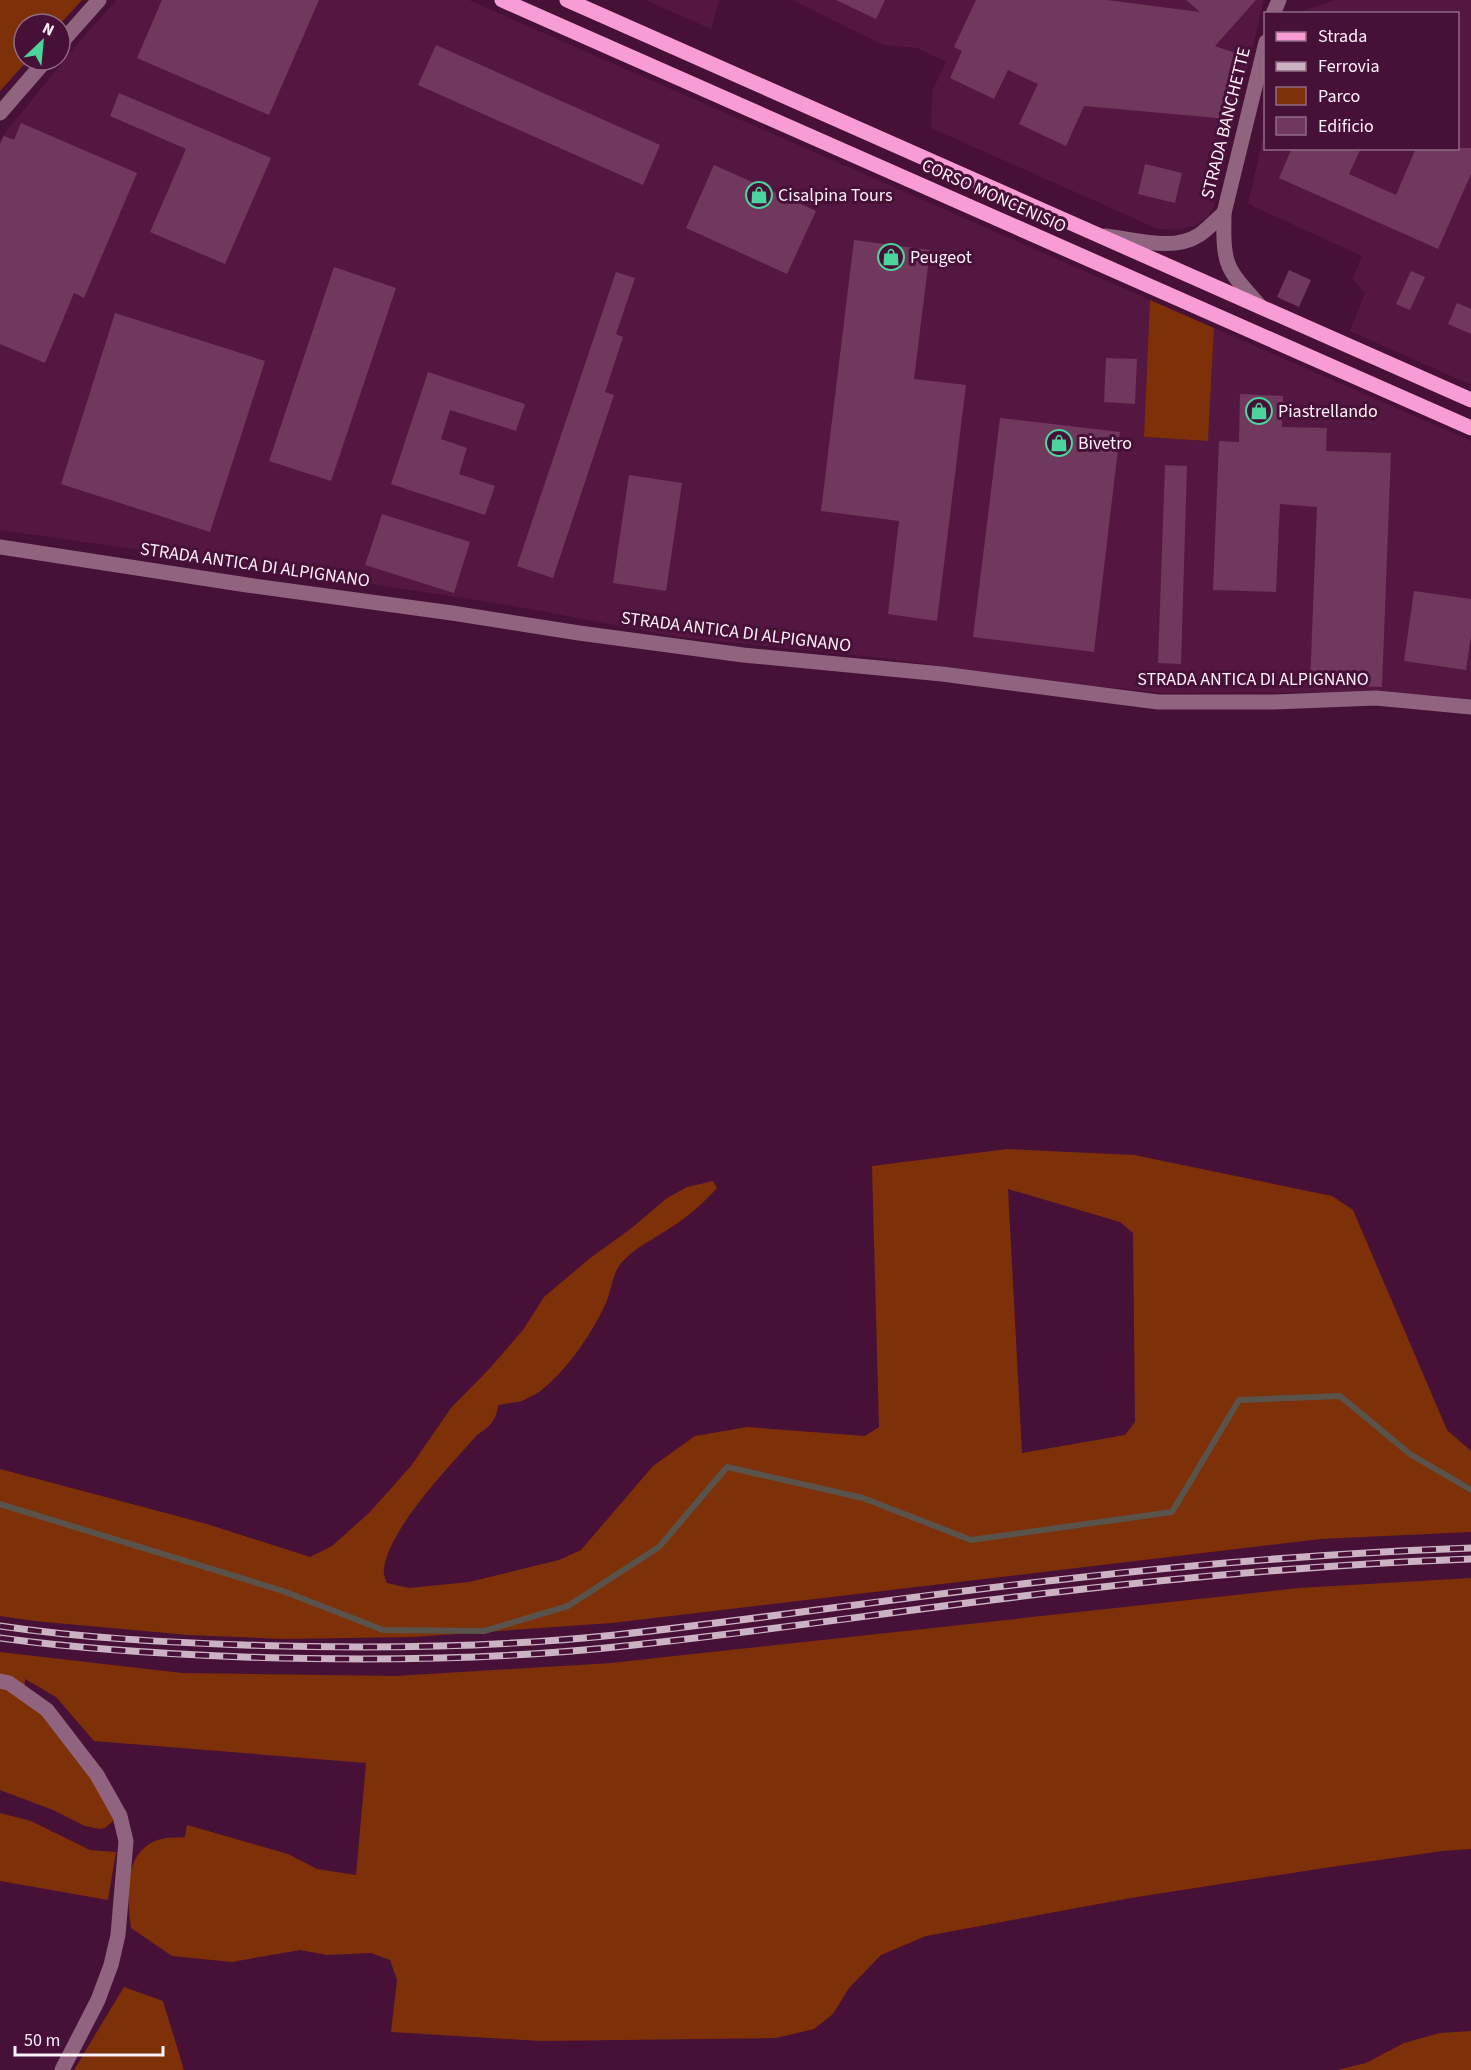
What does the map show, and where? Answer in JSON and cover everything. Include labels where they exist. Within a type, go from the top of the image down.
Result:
[{"type":"main road","name":"CORSO MONCENISIO","points":[[502,0],[1471,428]]},
{"type":"main road","name":"CORSO MONCENISIO","points":[[567,0],[1471,400]]},
{"type":"street","points":[[72,31],[99,0]]},
{"type":"street","name":"STRADA BANCHETTE","points":[[1260,306],[1232,275],[1226,263],[1224,213],[1264,50]]},
{"type":"street","points":[[0,113],[36,72]]},
{"type":"street","name":"STRADA BANCHETTE","points":[[1096,234],[1168,244],[1198,236],[1224,213]]},
{"type":"street","name":"STRADA ANTICA DI ALPIGNANO","points":[[0,547],[247,585],[743,655],[942,674],[1158,702],[1274,702],[1376,698],[1471,707]]},
{"type":"street","points":[[4,1682],[47,1710],[97,1775],[120,1816],[126,1841],[118,1935],[111,1965],[98,2000],[62,2070]]},
{"type":"shaded area","points":[[116,0],[469,0],[1150,300],[1145,437],[1208,441],[1214,328],[1471,441],[1471,699],[1383,692],[1164,693],[1076,684],[882,658],[679,637],[508,605],[0,530],[0,139],[55,72],[72,72],[72,51]]},
{"type":"shaded area","points":[[645,0],[719,0],[711,29]]},
{"type":"shaded area","points":[[792,0],[1264,0],[1214,206],[1208,217],[1195,226],[1180,230],[1158,229],[931,128],[932,91],[946,62],[917,48],[883,45]]},
{"type":"shaded area","points":[[1335,0],[1471,0],[1471,385],[1350,331],[1365,293],[1352,279],[1362,256],[1248,204],[1264,132],[1264,150],[1459,150],[1459,12],[1299,12]]},
{"type":"green space","points":[[0,0],[82,0],[71,12],[12,12],[12,72],[17,72],[0,91]]},
{"type":"green space","points":[[1150,300],[1214,328],[1208,441],[1144,437]]},
{"type":"green space","points":[[1007,1149],[1134,1155],[1332,1196],[1353,1210],[1447,1430],[1471,1451],[1471,1532],[1321,1539],[612,1623],[414,1637],[283,1639],[188,1635],[0,1616],[0,1469],[207,1524],[310,1557],[332,1546],[369,1513],[411,1466],[451,1408],[523,1330],[544,1297],[667,1198],[687,1187],[713,1181],[717,1188],[699,1206],[679,1222],[632,1252],[619,1266],[607,1301],[598,1318],[562,1371],[535,1394],[521,1401],[498,1406],[496,1416],[491,1423],[477,1435],[422,1498],[397,1535],[388,1553],[384,1571],[387,1583],[409,1588],[469,1582],[559,1560],[581,1550],[653,1466],[695,1436],[747,1427],[865,1436],[879,1427],[872,1166]],"holes":[[[1008,1189],[1120,1222],[1133,1233],[1135,1422],[1125,1435],[1022,1453]]]},
{"type":"green space","points":[[1471,1578],[1471,1849],[1324,1868],[1131,1898],[926,1936],[881,1955],[849,1988],[833,2014],[814,2029],[776,2038],[541,2041],[391,2032],[397,1980],[390,1960],[371,1953],[327,1955],[300,1950],[232,1962],[172,1956],[131,1928],[128,1889],[133,1864],[139,1853],[148,1845],[164,1838],[185,1837],[187,1825],[288,1854],[317,1869],[356,1875],[366,1763],[94,1741],[56,1697],[25,1679],[24,1696],[51,1722],[74,1752],[114,1817],[113,1821],[105,1828],[85,1826],[53,1810],[0,1790],[0,1652],[182,1673],[395,1676],[611,1663],[1299,1588]]},
{"type":"green space","points":[[0,1813],[31,1821],[90,1850],[116,1852],[108,1900],[0,1881]]},
{"type":"green space","points":[[124,1987],[163,2001],[184,2070],[74,2070]]},
{"type":"green space","points":[[1471,2031],[1471,2070],[1337,2070],[1366,2063],[1404,2043],[1440,2033]]},
{"type":"building","points":[[162,0],[319,0],[269,115],[137,58]]},
{"type":"building","points":[[836,0],[885,0],[876,19]]},
{"type":"building","points":[[976,0],[1107,0],[1200,12],[1186,0],[1256,0],[1215,46],[1238,54],[1228,119],[1084,106],[1066,146],[1019,124],[1038,84],[1008,70],[994,99],[950,78],[962,51],[954,47]]},
{"type":"building","points":[[436,45],[660,145],[643,185],[418,85]]},
{"type":"building","points":[[119,93],[271,158],[225,264],[150,232],[186,149],[110,116]]},
{"type":"building","points":[[21,123],[137,173],[84,298],[74,293],[45,363],[0,344],[0,144],[4,136],[14,140]]},
{"type":"building","points":[[1471,148],[1471,174],[1438,249],[1279,178],[1291,150],[1360,150],[1349,174],[1396,195],[1415,150]]},
{"type":"building","points":[[1145,164],[1182,173],[1175,203],[1138,194]]},
{"type":"building","points":[[714,165],[816,211],[787,274],[686,228]]},
{"type":"building","points":[[854,240],[930,250],[914,379],[966,385],[937,621],[888,614],[899,521],[821,511]]},
{"type":"building","points":[[334,267],[396,288],[331,481],[269,461]]},
{"type":"building","points":[[1289,270],[1311,280],[1299,307],[1277,297]]},
{"type":"building","points":[[1411,271],[1425,277],[1410,310],[1396,304]]},
{"type":"building","points":[[616,272],[635,278],[616,334],[623,337],[605,392],[614,395],[553,578],[517,566]]},
{"type":"building","points":[[1457,303],[1471,309],[1471,334],[1448,324]]},
{"type":"building","points":[[115,313],[265,361],[210,532],[61,484]]},
{"type":"building","points":[[1106,358],[1137,359],[1135,404],[1104,402]]},
{"type":"building","points":[[428,372],[525,404],[516,431],[450,410],[441,439],[467,448],[459,474],[495,486],[485,515],[391,484]]},
{"type":"building","points":[[1240,394],[1283,396],[1282,427],[1327,428],[1326,451],[1391,453],[1382,687],[1310,684],[1317,507],[1280,504],[1276,592],[1213,590],[1219,441],[1239,442]]},
{"type":"building","points":[[1000,418],[1120,432],[1094,652],[973,637]]},
{"type":"building","points":[[1165,465],[1187,466],[1181,664],[1158,663]]},
{"type":"building","points":[[629,475],[682,483],[666,591],[613,583]]},
{"type":"building","points":[[382,514],[470,542],[454,593],[365,565]]},
{"type":"building","points":[[1414,591],[1471,599],[1471,635],[1466,670],[1404,661]]},
{"type":"waterway","points":[[0,1504],[283,1591],[383,1630],[484,1631],[568,1606],[659,1547],[727,1467],[863,1498],[971,1540],[1172,1512],[1239,1400],[1340,1396],[1410,1454],[1471,1490]]},
{"type":"railway","points":[[0,1626],[122,1639],[244,1645],[383,1647],[522,1643],[670,1629],[1002,1586],[1160,1569],[1315,1556],[1471,1548]]},
{"type":"railway","points":[[0,1638],[122,1650],[244,1657],[383,1659],[523,1655],[670,1641],[1160,1581],[1315,1567],[1471,1559]]},
{"type":"place","name":"Cisalpina Tours","points":[[759,195]]},
{"type":"place","name":"Peugeot","points":[[891,257]]},
{"type":"place","name":"Piastrellando","points":[[1259,411]]},
{"type":"place","name":"Bivetro","points":[[1059,443]]}]
